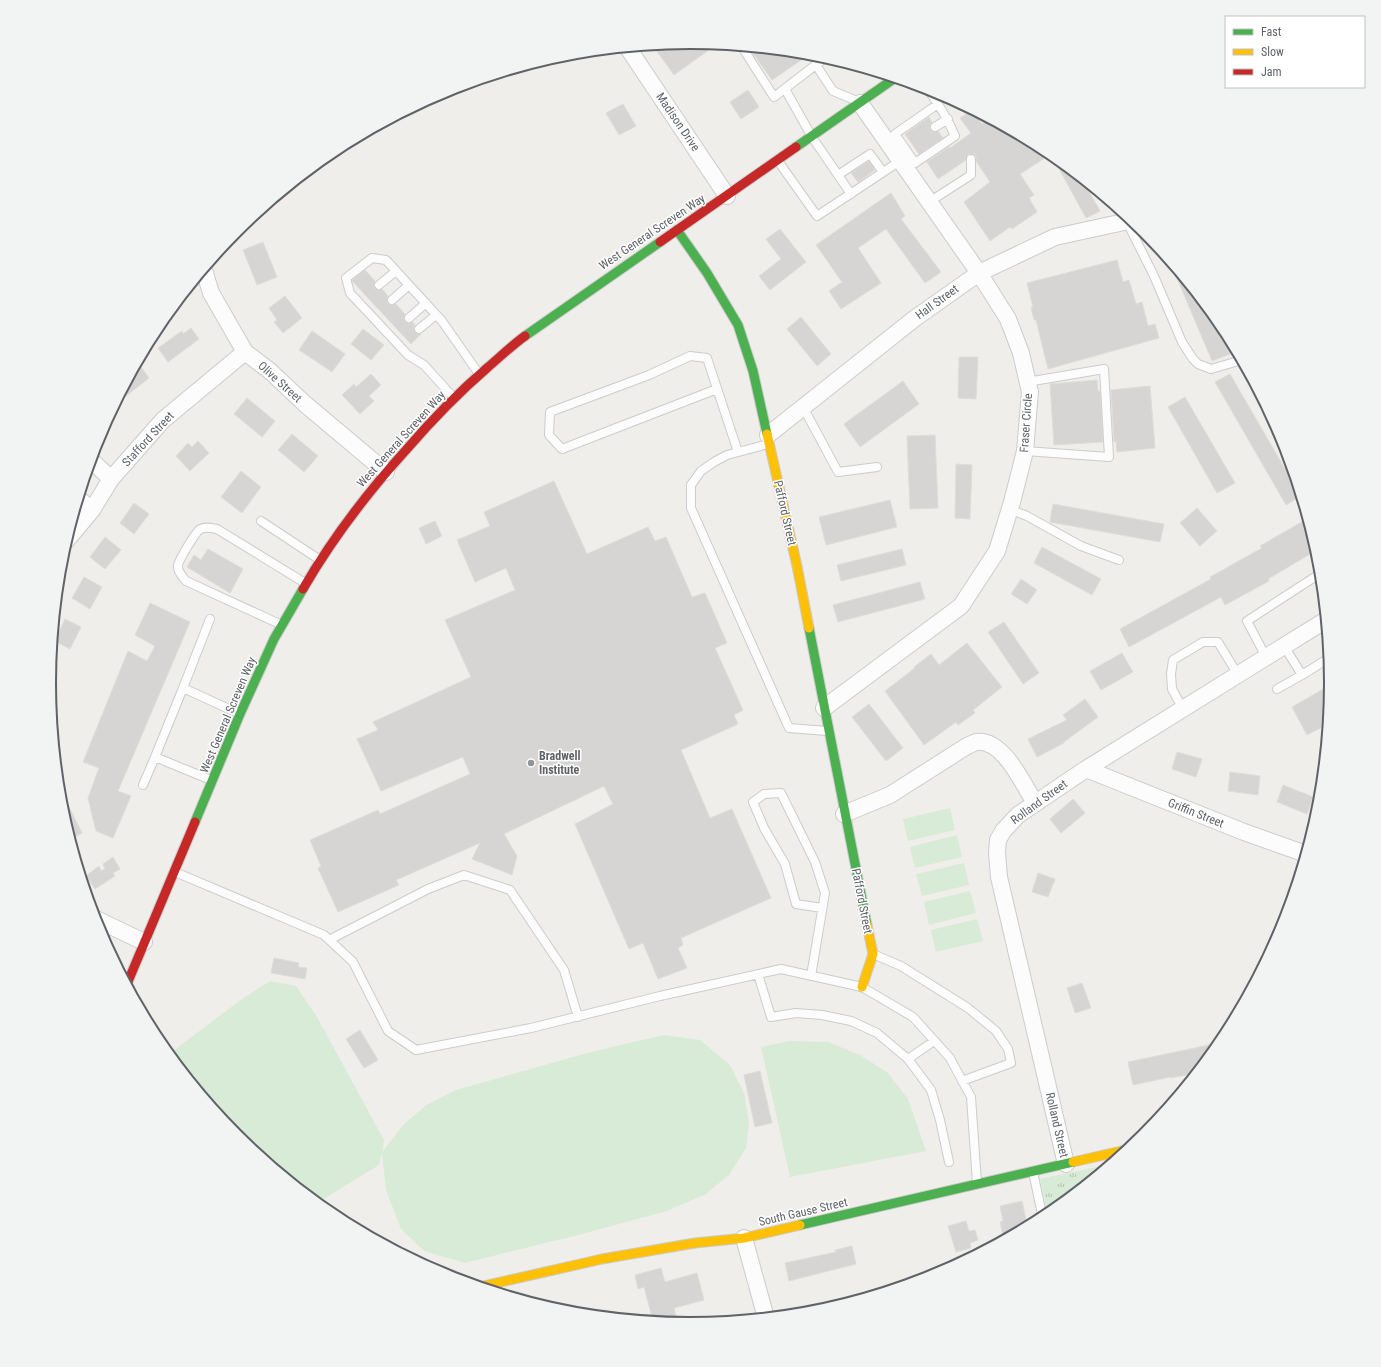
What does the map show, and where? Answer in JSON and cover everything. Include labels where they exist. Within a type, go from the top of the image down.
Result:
[{"type":"street","name":"Madison Drive","points":[[631,52],[727,196]]},
{"type":"street","name":"West General Screven Way","points":[[129,979],[262,664],[282,625],[320,560],[358,506],[386,472],[416,437],[454,398],[522,339],[890,82]]},
{"type":"street","name":"Fraser Circle","points":[[824,708],[961,606],[997,551],[1025,451],[1030,392],[1021,353],[1008,319],[929,202],[903,152],[860,103]]},
{"type":"street","name":"Hall Street","points":[[769,439],[803,407],[914,319],[978,273],[1055,237],[1126,222]]},
{"type":"street","name":"Pafford Street","points":[[677,230],[707,273],[738,326],[753,371],[798,566],[828,732],[873,954]]},
{"type":"street","name":"Olive Street","points":[[205,274],[211,293],[245,352],[386,472]]},
{"type":"street","name":"Stafford Street","points":[[75,530],[92,510],[111,479],[163,420],[245,352]]},
{"type":"street","points":[[96,464],[111,479]]},
{"type":"street","points":[[83,502],[92,510]]},
{"type":"street","name":"Rolland Street","points":[[1066,1164],[999,877],[996,853],[998,840],[1003,831],[1018,815],[1035,803],[1086,769],[1322,622]]},
{"type":"street","points":[[844,814],[890,795],[975,742],[990,744],[1000,750],[1010,762],[1035,803]]},
{"type":"street","name":"Griffin Street","points":[[1086,769],[1244,832],[1302,852]]},
{"type":"street","points":[[103,922],[144,942]]},
{"type":"street","points":[[862,987],[873,954]]},
{"type":"street","name":"South Gause Street","points":[[487,1284],[602,1259],[695,1243],[744,1238],[1119,1152]]},
{"type":"street","points":[[744,1238],[765,1314]]},
{"type":"lane","points":[[745,51],[774,96],[819,62]]},
{"type":"lane","points":[[816,65],[833,91],[860,103]]},
{"type":"lane","points":[[785,89],[812,137],[851,194]]},
{"type":"lane","points":[[933,97],[938,104],[948,119],[956,138],[915,163],[903,152],[894,134],[938,104]]},
{"type":"lane","points":[[935,127],[948,119]]},
{"type":"lane","points":[[778,161],[817,216],[883,172],[903,152]]},
{"type":"lane","points":[[838,175],[870,154],[883,172]]},
{"type":"lane","points":[[929,202],[972,175],[971,159]]},
{"type":"lane","points":[[1134,230],[1182,342],[1193,359],[1198,364],[1211,369],[1237,361]]},
{"type":"lane","points":[[454,398],[424,365],[408,355],[350,293],[346,278],[372,258],[386,260],[436,315],[479,375]]},
{"type":"lane","points":[[379,285],[396,270]]},
{"type":"lane","points":[[392,300],[409,285]]},
{"type":"lane","points":[[359,302],[366,296]]},
{"type":"lane","points":[[409,318],[426,303]]},
{"type":"lane","points":[[373,318],[380,311]]},
{"type":"lane","points":[[419,329],[436,315]]},
{"type":"lane","points":[[390,335],[397,329]]},
{"type":"lane","points":[[400,346],[407,340]]},
{"type":"lane","points":[[717,389],[562,449],[549,435],[550,412],[649,375],[690,356],[707,358],[738,452]]},
{"type":"lane","points":[[1025,451],[1109,457],[1104,369],[1028,382]]},
{"type":"lane","points":[[803,407],[838,472],[877,467]]},
{"type":"lane","points":[[769,439],[727,455],[701,471],[691,485],[691,508],[788,728],[828,732]]},
{"type":"lane","points":[[1009,509],[1032,519],[1081,546],[1119,560]]},
{"type":"lane","points":[[261,521],[320,560]]},
{"type":"lane","points":[[282,625],[186,581],[180,574],[178,566],[189,544],[200,530],[210,527],[217,529],[305,584]]},
{"type":"lane","points":[[1266,657],[1247,621],[1316,576]]},
{"type":"lane","points":[[143,785],[210,619]]},
{"type":"lane","points":[[1183,709],[1172,689],[1171,674],[1173,660],[1203,642],[1218,642],[1238,675]]},
{"type":"lane","points":[[1284,646],[1302,675]]},
{"type":"lane","points":[[1277,689],[1324,661]]},
{"type":"lane","points":[[183,688],[240,714]]},
{"type":"lane","points":[[155,757],[212,781]]},
{"type":"lane","points":[[811,976],[822,908],[824,893],[815,862],[781,793],[764,794],[753,802],[764,828],[785,864],[796,904],[822,908]]},
{"type":"lane","points":[[174,872],[324,935],[354,962],[388,1031],[416,1050],[531,1028],[660,996],[781,969],[862,987],[913,1017],[950,1058],[971,1098],[977,1184]]},
{"type":"lane","points":[[329,940],[428,889],[464,875],[510,890],[564,970],[578,1017]]},
{"type":"lane","points":[[873,954],[901,966],[968,1008],[996,1031],[1008,1048],[1011,1063],[962,1081]]},
{"type":"lane","points":[[758,974],[771,1017],[796,1012],[822,1015],[851,1021],[877,1032],[908,1059],[932,1090],[949,1162]]},
{"type":"lane","points":[[908,1059],[934,1041]]},
{"type":"lane","points":[[1033,1171],[1042,1212]]},
{"type":"green space","points":[[950,808],[955,830],[908,841],[903,819]]},
{"type":"green space","points":[[957,835],[962,857],[915,868],[910,847]]},
{"type":"green space","points":[[964,863],[969,885],[922,896],[916,874]]},
{"type":"green space","points":[[970,891],[976,913],[929,925],[924,902]]},
{"type":"green space","points":[[977,919],[983,941],[936,952],[931,930]]},
{"type":"green space","points":[[270,981],[296,986],[317,1017],[384,1140],[383,1151],[404,1124],[425,1106],[456,1090],[591,1052],[664,1035],[700,1040],[730,1065],[744,1093],[749,1123],[746,1148],[729,1175],[706,1194],[667,1211],[465,1263],[424,1251],[401,1229],[386,1190],[382,1153],[379,1165],[322,1200],[272,1161],[213,1102],[187,1070],[173,1051],[242,999]]},
{"type":"green space","points":[[790,1041],[828,1042],[860,1055],[888,1073],[908,1099],[926,1151],[790,1177],[761,1047]]},
{"type":"green space","points":[[1103,1166],[1077,1187],[1046,1209],[1040,1179]]},
{"type":"building","points":[[710,49],[674,75],[656,50]]},
{"type":"building","points":[[752,52],[803,59],[772,80]]},
{"type":"building","points":[[748,90],[759,107],[741,119],[730,102]]},
{"type":"building","points":[[623,104],[636,126],[619,135],[606,113]]},
{"type":"building","points":[[968,113],[971,114],[977,117],[982,124],[985,122],[1045,158],[1020,174],[1034,195],[1029,198],[1037,212],[1012,229],[1010,227],[990,241],[964,202],[990,182],[976,161],[976,156],[968,154],[966,160],[938,179],[927,162],[971,133],[960,118]]},
{"type":"building","points":[[929,117],[932,122],[930,127],[931,130],[935,132],[938,131],[943,138],[919,154],[905,134]]},
{"type":"building","points":[[869,161],[875,170],[858,182],[851,173]]},
{"type":"building","points":[[1058,166],[1087,188],[1100,211],[1086,218]]},
{"type":"building","points":[[891,193],[905,216],[901,219],[941,272],[925,283],[886,229],[858,248],[881,283],[841,309],[829,291],[842,282],[816,245]]},
{"type":"building","points":[[780,229],[806,262],[770,290],[759,276],[781,259],[766,239]]},
{"type":"building","points":[[263,242],[277,277],[257,285],[243,250]]},
{"type":"building","points":[[1117,260],[1123,282],[1129,280],[1136,304],[1142,302],[1148,326],[1155,324],[1159,338],[1048,369],[1036,320],[1034,320],[1031,307],[1033,307],[1027,283]]},
{"type":"building","points":[[365,270],[375,281],[375,289],[382,289],[388,296],[388,304],[396,304],[405,314],[405,322],[413,322],[415,325],[415,332],[417,334],[421,334],[411,344],[353,282],[352,280]]},
{"type":"building","points":[[1175,274],[1218,331],[1230,354],[1212,361]]},
{"type":"building","points":[[285,296],[302,318],[283,333],[274,322],[277,320],[269,308]]},
{"type":"building","points":[[801,317],[831,354],[817,366],[787,329]]},
{"type":"building","points":[[191,328],[199,339],[168,362],[158,348],[182,331],[183,334]]},
{"type":"building","points":[[363,329],[384,345],[371,360],[351,344]]},
{"type":"building","points":[[312,331],[345,354],[332,372],[299,350]]},
{"type":"building","points":[[959,357],[978,357],[976,399],[958,398]]},
{"type":"building","points":[[141,367],[149,378],[124,398]]},
{"type":"building","points":[[371,374],[381,385],[369,396],[374,401],[360,414],[342,395],[354,384],[356,387]]},
{"type":"building","points":[[1230,374],[1290,478],[1297,499],[1286,505],[1215,382]]},
{"type":"building","points":[[1097,380],[1098,391],[1100,391],[1103,442],[1054,445],[1050,384]]},
{"type":"building","points":[[903,381],[919,404],[860,447],[844,424]]},
{"type":"building","points":[[1150,386],[1155,448],[1117,452],[1116,441],[1114,442],[1111,390]]},
{"type":"building","points":[[1185,397],[1235,483],[1217,493],[1168,407]]},
{"type":"building","points":[[247,398],[275,421],[262,437],[234,414]]},
{"type":"building","points":[[292,434],[318,456],[304,472],[278,450]]},
{"type":"building","points":[[935,435],[938,508],[910,509],[907,436]]},
{"type":"building","points":[[198,441],[209,453],[190,471],[176,456],[188,443],[192,447]]},
{"type":"building","points":[[956,464],[972,465],[970,519],[955,518]]},
{"type":"building","points":[[241,471],[261,487],[242,513],[221,497]]},
{"type":"building","name":"Bradwell Institute","points":[[554,481],[587,554],[648,527],[655,541],[666,537],[692,597],[705,593],[727,643],[715,648],[743,710],[734,715],[738,724],[681,750],[710,818],[732,809],[771,898],[681,938],[683,945],[678,948],[687,968],[658,979],[643,943],[629,949],[575,824],[613,804],[604,786],[504,834],[517,856],[512,875],[472,859],[480,843],[396,880],[399,885],[338,912],[318,868],[321,866],[310,840],[378,810],[380,814],[470,774],[463,757],[381,791],[357,739],[378,730],[373,722],[471,677],[445,620],[515,590],[506,568],[475,582],[457,540],[490,526],[484,512]]},
{"type":"building","points":[[890,500],[897,527],[826,545],[819,517]]},
{"type":"building","points":[[134,503],[149,514],[134,534],[120,523]]},
{"type":"building","points":[[1053,504],[1164,524],[1160,542],[1050,522]]},
{"type":"building","points":[[1197,508],[1217,531],[1200,546],[1180,523]]},
{"type":"building","points":[[435,521],[442,536],[426,544],[419,528]]},
{"type":"building","points":[[1303,521],[1311,553],[1268,579],[1269,581],[1225,605],[1221,597],[1129,647],[1120,629],[1211,579],[1210,577],[1262,548],[1260,546]]},
{"type":"building","points":[[105,537],[121,550],[105,569],[90,557]]},
{"type":"building","points":[[1042,547],[1101,579],[1092,595],[1034,563]]},
{"type":"building","points":[[208,549],[243,569],[230,593],[187,567],[194,555],[201,560]]},
{"type":"building","points":[[902,549],[906,565],[841,581],[837,565]]},
{"type":"building","points":[[84,577],[102,587],[90,609],[72,598]]},
{"type":"building","points":[[1021,579],[1037,590],[1027,604],[1011,594]]},
{"type":"building","points":[[920,582],[925,599],[838,622],[833,605]]},
{"type":"building","points":[[150,603],[190,622],[118,791],[131,796],[113,838],[96,831],[88,798],[99,768],[83,762],[128,651],[147,661],[155,646],[135,635]]},
{"type":"building","points":[[65,619],[81,627],[70,649],[57,642],[58,635]]},
{"type":"building","points":[[1004,622],[1039,673],[1023,684],[988,632]]},
{"type":"building","points":[[967,643],[1002,687],[973,710],[975,713],[958,725],[956,722],[924,745],[885,691],[931,654],[939,665]]},
{"type":"building","points":[[1122,653],[1133,672],[1101,690],[1090,671]]},
{"type":"building","points":[[1325,688],[1324,726],[1307,735],[1292,707]]},
{"type":"building","points":[[1085,699],[1098,717],[1064,743],[1037,757],[1028,739],[1067,720],[1063,715]]},
{"type":"building","points":[[869,704],[903,748],[886,761],[852,717]]},
{"type":"building","points":[[1177,752],[1202,759],[1196,777],[1172,769]]},
{"type":"building","points":[[1230,772],[1260,776],[1258,795],[1228,791]]},
{"type":"building","points":[[1283,785],[1313,797],[1307,814],[1277,802]]},
{"type":"building","points":[[1073,799],[1085,813],[1061,833],[1050,819]]},
{"type":"building","points":[[67,804],[82,833],[75,837]]},
{"type":"building","points":[[113,857],[120,869],[113,873],[115,876],[95,889],[86,876],[99,866],[101,871],[105,869],[103,864]]},
{"type":"building","points":[[1038,873],[1055,879],[1048,897],[1032,892]]},
{"type":"building","points":[[274,958],[299,963],[298,967],[307,968],[305,979],[271,973]]},
{"type":"building","points":[[1082,983],[1091,1008],[1075,1013],[1067,988]]},
{"type":"building","points":[[360,1030],[378,1060],[364,1068],[346,1039]]},
{"type":"building","points":[[1212,1044],[1191,1074],[1133,1085],[1128,1062]]},
{"type":"building","points":[[760,1071],[772,1123],[755,1127],[744,1075]]},
{"type":"building","points":[[1022,1201],[1026,1221],[1003,1236],[1000,1222],[1003,1221],[1000,1206]]},
{"type":"building","points":[[966,1221],[969,1231],[975,1230],[978,1240],[970,1243],[971,1248],[956,1252],[948,1226]]},
{"type":"building","points":[[852,1246],[856,1264],[789,1281],[785,1263],[836,1252],[835,1250]]},
{"type":"building","points":[[661,1268],[665,1282],[697,1273],[704,1300],[674,1308],[676,1318],[652,1317],[644,1287],[638,1289],[635,1275]]},
{"type":"traffic: fast","points":[[796,147],[890,82]]},
{"type":"traffic: fast","points":[[677,230],[707,273],[738,325],[753,371],[767,434]]},
{"type":"traffic: fast","points":[[525,336],[660,242]]},
{"type":"traffic: fast","points":[[195,822],[240,714],[274,639],[303,589]]},
{"type":"traffic: fast","points":[[809,628],[867,925]]},
{"type":"traffic: fast","points":[[800,1225],[1073,1162]]},
{"type":"traffic: slow","points":[[767,434],[797,566],[809,628]]},
{"type":"traffic: slow","points":[[862,987],[873,954],[867,925]]},
{"type":"traffic: slow","points":[[1073,1162],[1119,1152]]},
{"type":"traffic: slow","points":[[489,1285],[602,1259],[695,1243],[744,1238],[800,1225]]},
{"type":"traffic: jam","points":[[660,242],[796,147]]},
{"type":"traffic: jam","points":[[303,589],[338,534],[364,500],[425,428],[455,397],[525,336]]},
{"type":"traffic: jam","points":[[129,979],[195,822]]},
{"type":"place","name":"Bradwell Institute","points":[[531,763]]}]
